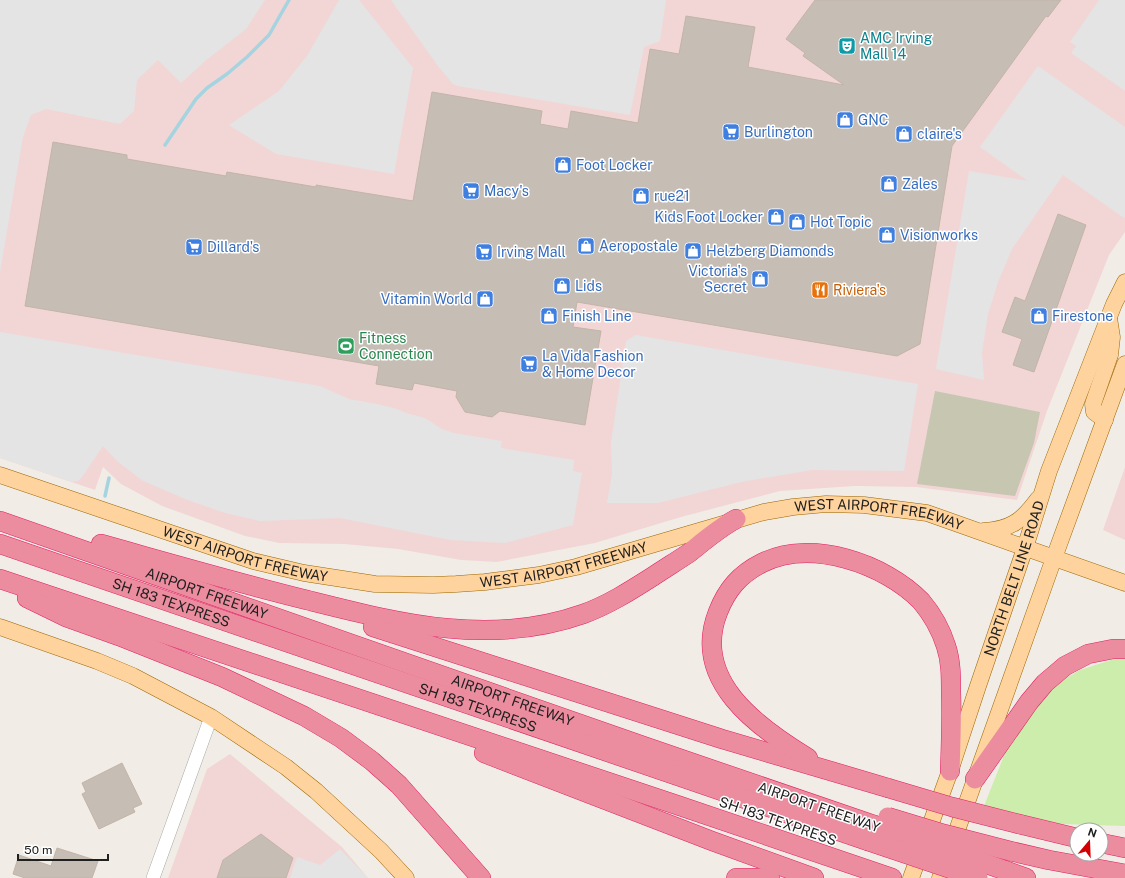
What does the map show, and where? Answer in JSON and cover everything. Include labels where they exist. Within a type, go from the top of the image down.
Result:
[{"type":"highway","points":[[0,512],[51,530],[241,584],[722,739],[952,807],[1069,835]]},
{"type":"highway","points":[[241,584],[409,624],[448,629],[476,630],[526,628],[548,624],[583,614],[606,604],[628,592],[677,560],[736,519]]},
{"type":"highway","name":"AIRPORT FREEWAY","points":[[0,521],[791,797],[869,840],[892,878]]},
{"type":"highway","name":"SH 183 TEXPRESS","points":[[0,544],[978,878]]},
{"type":"highway","points":[[834,771],[794,749],[744,712],[727,692],[716,671],[712,647],[714,622],[724,597],[740,577],[762,562],[785,555],[813,553],[843,558],[873,568],[900,583],[922,602],[937,624],[947,647],[951,670],[952,716],[950,771]]},
{"type":"highway","name":"SH 183 TEXPRESS","points":[[0,555],[869,840],[943,878]]},
{"type":"highway","name":"AIRPORT FREEWAY","points":[[0,579],[688,808],[869,840],[1004,870],[1026,878]]},
{"type":"highway","points":[[0,585],[66,617],[119,636],[222,677],[304,716],[341,738],[399,785],[480,878]]},
{"type":"highway","points":[[975,779],[1029,702],[1045,683],[1055,674],[1065,666],[1088,654],[1113,649],[1125,649]]},
{"type":"highway","points":[[396,712],[462,745],[712,841],[814,878]]},
{"type":"highway","points":[[431,820],[469,878]]},
{"type":"highway","points":[[1109,836],[1125,835]]},
{"type":"highway","points":[[869,840],[1010,851],[1125,874]]},
{"type":"highway","points":[[1109,845],[1125,848]]},
{"type":"highway","points":[[736,878],[770,878]]},
{"type":"main road","name":"NORTH BELT LINE ROAD","points":[[911,878],[950,771],[1042,493],[1074,403],[1125,282]]},
{"type":"main road","points":[[1105,420],[1094,412],[1094,404],[1110,355],[1112,337],[1109,317]]},
{"type":"main road","name":"NORTH BELT LINE ROAD","points":[[940,878],[1125,364]]},
{"type":"main road","name":"WEST AIRPORT FREEWAY","points":[[0,475],[253,562],[304,573],[375,584],[451,584],[485,582],[539,575],[588,563],[764,512],[793,507],[826,504],[864,505],[926,513],[1125,583]]},
{"type":"main road","points":[[980,531],[1001,530],[1017,522],[1029,511],[1042,493]]},
{"type":"main road","points":[[0,627],[97,661],[133,676],[211,717],[286,768],[316,791],[381,851],[406,878]]},
{"type":"street","points":[[153,878],[211,717]]},
{"type":"shaded area","name":"Irving Mall","points":[[0,0],[1125,0],[1125,232],[1109,255],[1047,411],[1017,500],[916,487],[855,486],[780,491],[681,517],[595,543],[497,562],[461,560],[398,549],[344,544],[279,543],[245,536],[162,506],[121,484],[103,467],[95,490],[0,458]]},
{"type":"shaded area","points":[[0,0],[265,0],[246,29],[205,61],[181,83],[158,60],[137,80],[134,111],[120,124],[46,109],[31,115],[23,137],[0,272]]},
{"type":"shaded area","points":[[339,0],[359,0],[413,68],[394,174],[276,154],[229,125],[279,91],[307,56]]},
{"type":"shaded area","points":[[391,0],[666,0],[660,41],[644,47],[630,115],[453,84],[438,66]]},
{"type":"shaded area","points":[[1099,0],[1125,0],[1125,91],[1071,53],[1076,46],[1070,42]]},
{"type":"shaded area","points":[[1038,66],[1125,127],[1125,217],[1124,218],[1063,175],[1012,249],[998,282],[988,314],[982,353],[984,380],[936,369],[969,171],[1028,181],[980,147]]},
{"type":"shaded area","points":[[0,332],[320,386],[349,399],[397,409],[425,418],[442,429],[454,433],[502,441],[501,448],[574,460],[573,471],[582,473],[573,525],[505,543],[450,540],[340,518],[260,521],[225,513],[185,499],[143,481],[117,461],[103,446],[82,477],[78,481],[72,482],[0,458]]},
{"type":"shaded area","points":[[636,335],[918,384],[904,471],[812,470],[741,482],[658,503],[607,503],[612,474],[611,443],[626,341]]},
{"type":"shaded area","points":[[935,391],[1040,412],[1034,443],[1015,496],[917,484]]},
{"type":"shaded area","points":[[1125,467],[1125,540],[1103,530]]},
{"type":"shaded area","points":[[230,754],[342,847],[368,878],[168,878],[207,769]]},
{"type":"shaded area","points":[[340,849],[368,878],[290,878],[297,857],[320,865]]},
{"type":"green space","points":[[1114,659],[1125,659],[1125,826],[1109,825],[1109,822],[1069,822],[1069,824],[1062,824],[984,806],[1007,748],[1026,714],[1053,686],[1080,670]]},
{"type":"building","name":"Irving Mall","points":[[815,0],[1061,0],[1048,17],[1046,16],[952,146],[920,344],[897,356],[577,302],[573,327],[601,331],[585,425],[500,411],[492,417],[465,412],[456,397],[457,391],[414,383],[412,390],[376,384],[379,366],[25,306],[53,142],[127,155],[127,159],[226,176],[227,172],[413,201],[432,92],[542,111],[540,124],[568,129],[571,111],[638,123],[650,49],[679,54],[686,16],[755,27],[748,67],[844,85],[803,56],[805,53],[786,39]]},
{"type":"building","points":[[1058,214],[1086,225],[1034,372],[1013,365],[1022,339],[1002,332],[1015,297],[1025,301]]},
{"type":"building","points":[[122,763],[142,804],[133,808],[135,812],[99,829],[82,794],[86,792],[82,783]]},
{"type":"building","points":[[261,834],[293,858],[286,878],[217,878],[223,860]]},
{"type":"building","points":[[57,848],[98,861],[92,878],[25,878],[13,874],[19,855],[51,866]]},
{"type":"waterway","points":[[165,145],[196,99],[207,88],[247,57],[269,35],[289,0]]},
{"type":"waterway","points":[[105,496],[109,478]]},
{"type":"place","name":"AMC Irving Mall 14","points":[[847,46]]},
{"type":"place","name":"GNC","points":[[845,120]]},
{"type":"place","name":"Burlington","points":[[731,132]]},
{"type":"place","name":"claire's","points":[[904,134]]},
{"type":"place","name":"Foot Locker","points":[[563,165]]},
{"type":"place","name":"Zales","points":[[889,184]]},
{"type":"place","name":"Macy's","points":[[471,191]]},
{"type":"place","name":"rue21","points":[[641,196]]},
{"type":"place","name":"Kids Foot Locker","points":[[776,217]]},
{"type":"place","name":"Hot Topic","points":[[797,222]]},
{"type":"place","name":"Visionworks","points":[[887,235]]},
{"type":"place","name":"Aeropostale","points":[[586,246]]},
{"type":"place","name":"Dillard's","points":[[194,247]]},
{"type":"place","name":"Helzberg Diamonds","points":[[693,251]]},
{"type":"place","name":"Irving Mall","points":[[484,252]]},
{"type":"place","name":"Victoria's Secret","points":[[760,279]]},
{"type":"place","name":"Lids","points":[[562,286]]},
{"type":"place","name":"Riviera's","points":[[820,290]]},
{"type":"place","name":"Vitamin World","points":[[485,299]]},
{"type":"place","name":"Finish Line","points":[[549,316]]},
{"type":"place","name":"Firestone","points":[[1039,316]]},
{"type":"place","name":"Fitness Connection","points":[[346,346]]},
{"type":"place","name":"La Vida Fashion & Home Decor","points":[[529,364]]}]
